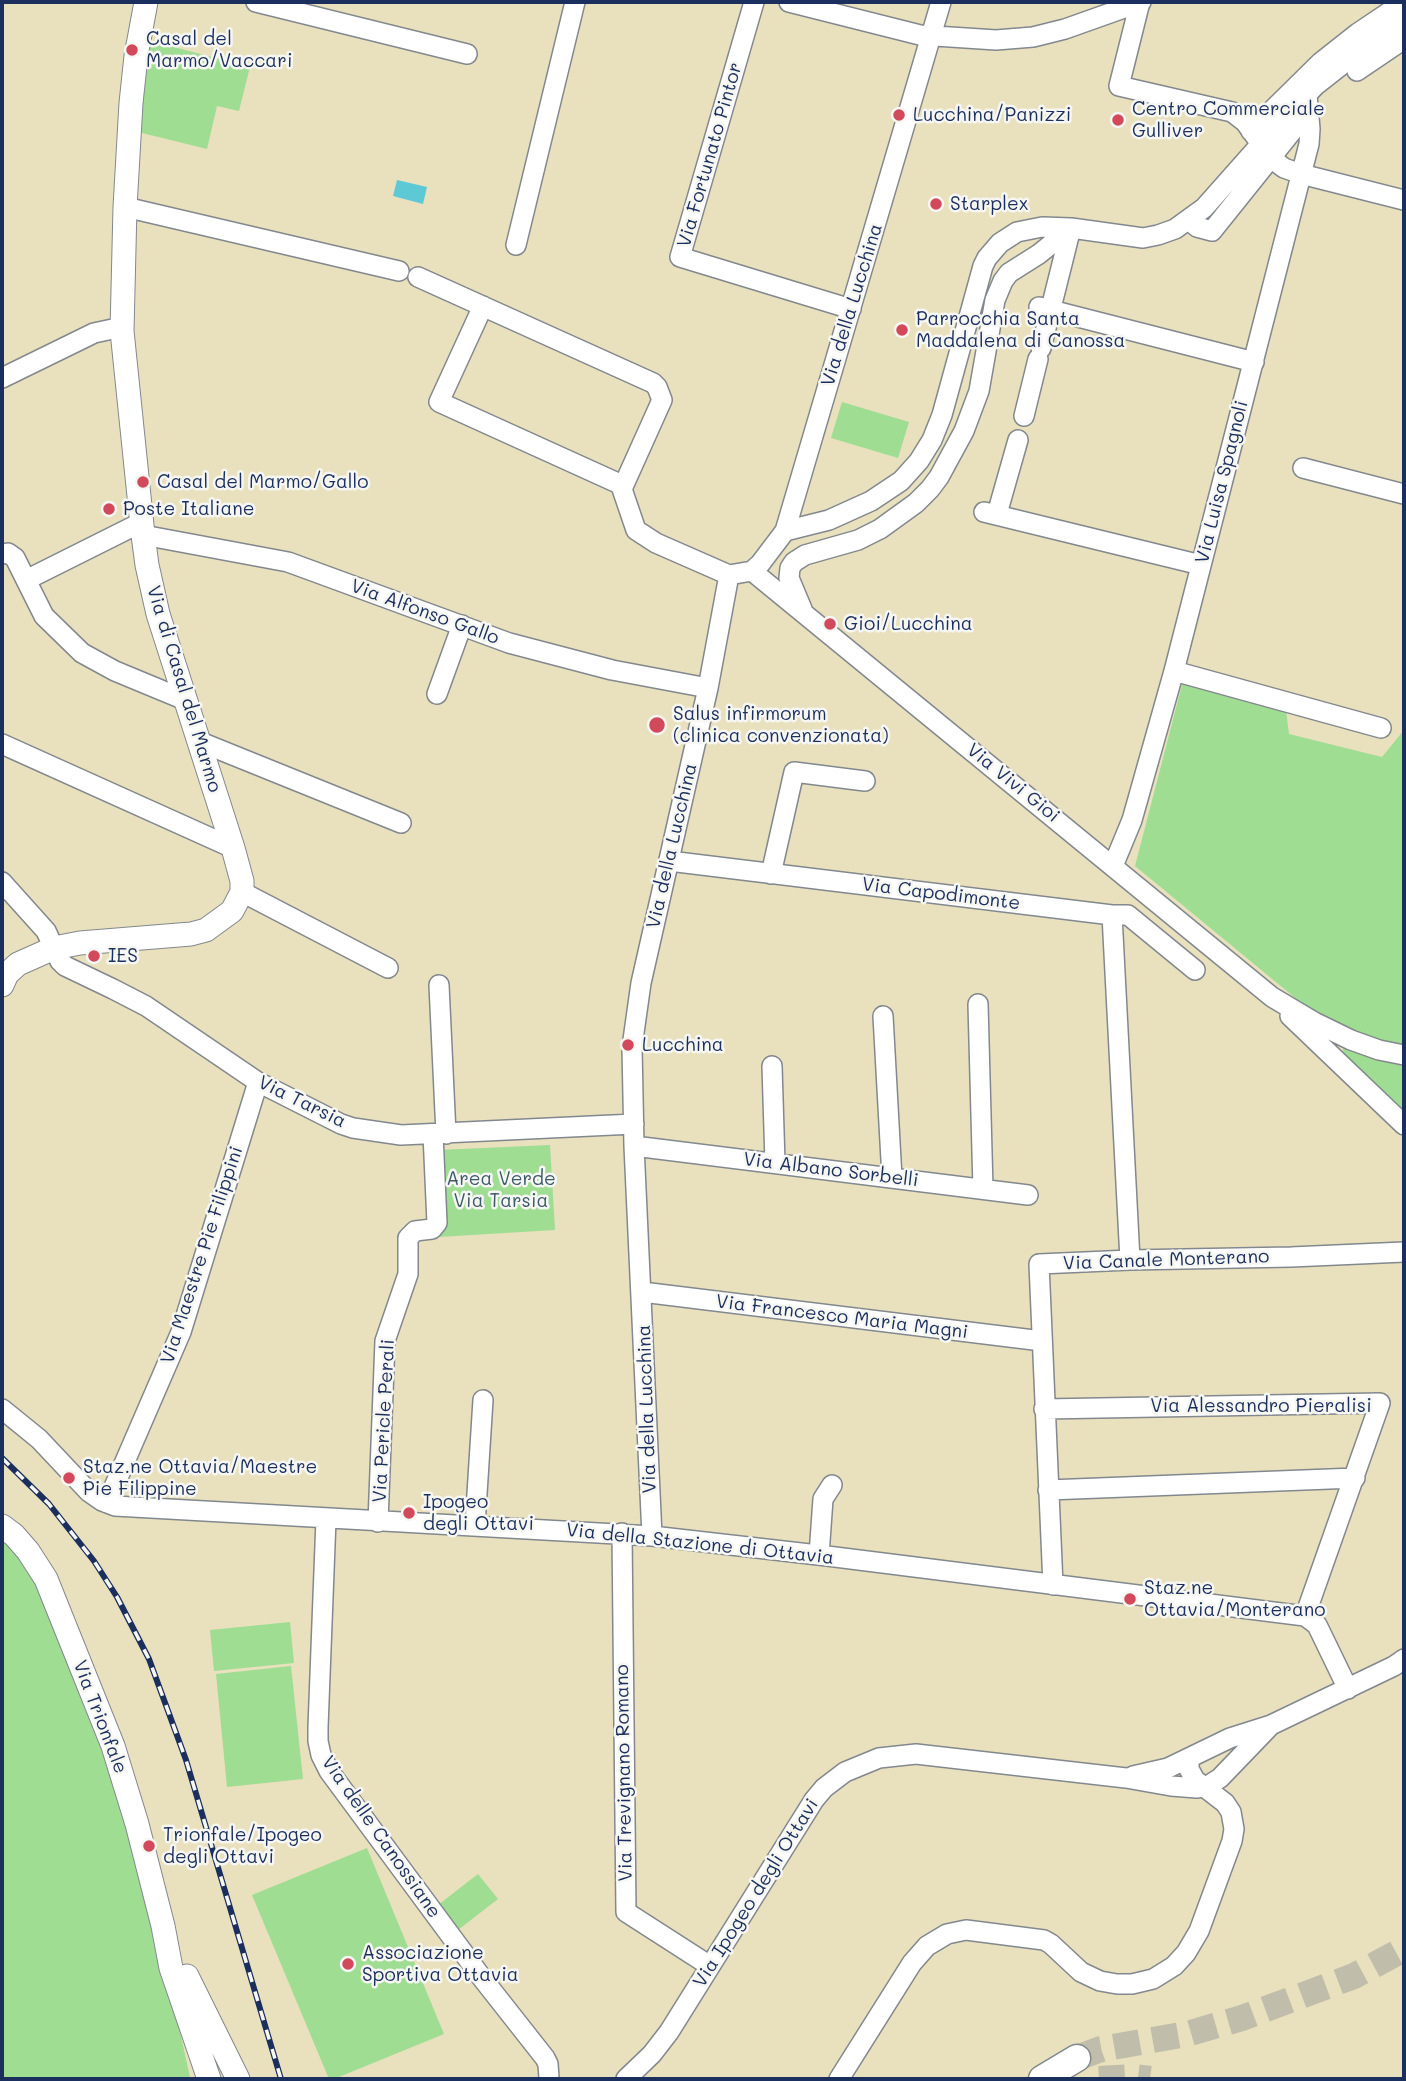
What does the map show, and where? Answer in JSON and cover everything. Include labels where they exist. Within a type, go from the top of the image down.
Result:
[{"type":"highway","points":[[1042,2079],[1077,2058]]},
{"type":"main road","name":"Via di Casal del Marmo","points":[[146,2],[131,103],[122,327],[142,528],[155,603],[233,848],[242,881],[242,892]]},
{"type":"main road","points":[[2,985],[7,974],[18,964],[54,948],[80,943],[200,932],[228,916],[242,892]]},
{"type":"main road","name":"Via Trionfale","points":[[2,1525],[18,1538],[32,1556],[55,1597],[124,1781],[163,1926],[171,1968],[209,2079]]},
{"type":"main road","name":"Via Trionfale","points":[[163,1926],[238,2079]]},
{"type":"street","points":[[256,2],[467,54]]},
{"type":"street","points":[[516,245],[575,2]]},
{"type":"street","name":"Via Fortunato Pintor","points":[[754,2],[680,257],[851,309]]},
{"type":"street","points":[[789,2],[931,37],[996,40],[1033,37],[1065,29],[1140,2]]},
{"type":"street","name":"Via della Lucchina","points":[[752,571],[785,531],[942,2]]},
{"type":"street","points":[[1140,2],[1119,86],[1228,111],[1241,118],[1284,169],[1404,200]]},
{"type":"street","points":[[785,531],[818,524],[851,511],[881,495],[911,472],[926,451],[942,415],[987,258],[1000,243],[1017,232],[1042,227],[1072,228],[1143,238],[1167,233],[1189,220],[1215,197],[1358,33],[1404,2]]},
{"type":"street","points":[[1309,90],[1404,22]]},
{"type":"street","points":[[1357,71],[1404,39]]},
{"type":"street","name":"Via Luisa Spagnoli","points":[[1113,866],[1132,820],[1174,671],[1254,362],[1310,138],[1309,90]]},
{"type":"street","points":[[125,207],[399,271]]},
{"type":"street","points":[[1024,416],[1040,353],[1045,309],[1072,228]]},
{"type":"street","points":[[804,613],[789,578],[790,568],[805,555],[869,535],[890,523],[930,489],[958,444],[979,391],[996,295],[1004,279],[1072,228]]},
{"type":"street","points":[[418,277],[649,381],[657,387],[662,400],[622,485],[636,530],[640,535],[729,575],[752,571]]},
{"type":"street","points":[[483,306],[439,402],[622,485]]},
{"type":"street","points":[[1045,309],[1254,362]]},
{"type":"street","points":[[2,378],[94,333],[122,327]]},
{"type":"street","points":[[1018,440],[991,513],[1201,565]]},
{"type":"street","points":[[1303,468],[1404,494]]},
{"type":"street","points":[[901,481],[916,503]]},
{"type":"street","points":[[26,580],[142,528]]},
{"type":"street","name":"Via Alfonso Gallo","points":[[142,528],[288,562],[509,643],[611,670],[708,688]]},
{"type":"street","points":[[2,554],[8,553],[15,558],[44,616],[82,653],[115,671],[185,700]]},
{"type":"street","name":"Via Vivi Gioi","points":[[752,571],[1272,997],[1404,1125]]},
{"type":"street","name":"Via della Lucchina","points":[[652,1536],[631,1061],[641,983],[708,688],[729,575]]},
{"type":"street","points":[[437,694],[462,625]]},
{"type":"street","points":[[1174,671],[1381,729]]},
{"type":"street","points":[[198,741],[401,823]]},
{"type":"street","points":[[2,744],[233,848]]},
{"type":"street","points":[[771,874],[794,772],[865,781]]},
{"type":"street","name":"Via Capodimonte","points":[[669,861],[1128,915],[1195,970]]},
{"type":"street","name":"Via Tarsia","points":[[2,882],[41,925],[65,966],[146,1006],[258,1082],[346,1126],[386,1133],[440,1134],[634,1124]]},
{"type":"street","points":[[242,892],[388,968]]},
{"type":"street","points":[[1112,915],[1130,1260]]},
{"type":"street","points":[[439,985],[440,1134]]},
{"type":"street","name":"Via Vivi Gioi","points":[[1272,997],[1351,1040],[1404,1055]]},
{"type":"street","points":[[978,1004],[982,1189]]},
{"type":"street","points":[[883,1016],[892,1178]]},
{"type":"street","points":[[772,1066],[775,1163]]},
{"type":"street","name":"Via Maestre Pie Filippini","points":[[107,1503],[181,1332],[258,1082]]},
{"type":"street","name":"Via Pericle Perali","points":[[378,1522],[385,1340],[408,1274],[408,1238],[415,1231],[433,1228],[438,1223],[440,1134]]},
{"type":"street","name":"Via Albano Sorbelli","points":[[634,1146],[1028,1195]]},
{"type":"street","name":"Via Canale Monterano","points":[[1053,1585],[1039,1264],[1404,1252]]},
{"type":"street","name":"Via Francesco Maria Magni","points":[[642,1292],[1042,1341]]},
{"type":"street","points":[[475,1525],[482,1400]]},
{"type":"street","name":"Via Alessandro Pieralisi","points":[[1044,1409],[1380,1403],[1304,1616]]},
{"type":"street","name":"Via della Stazione di Ottavia","points":[[2,1409],[39,1439],[85,1488],[107,1503],[124,1508],[652,1536],[1304,1616]]},
{"type":"street","points":[[1048,1490],[1355,1478]]},
{"type":"street","points":[[819,1555],[823,1499],[832,1485]]},
{"type":"street","name":"Via delle Canossiane","points":[[327,1519],[318,1727],[321,1755],[329,1770],[482,1978],[545,2057],[549,2078]]},
{"type":"street","name":"Via Trevignano Romano","points":[[622,1534],[626,1912],[710,1966]]},
{"type":"street","points":[[1304,1616],[1317,1625],[1348,1689]]},
{"type":"street","name":"Via Ipogeo degli Ottavi","points":[[1126,1778],[1161,1770],[1239,1735],[1270,1726],[1404,1659]]},
{"type":"street","name":"Via Ipogeo degli Ottavi","points":[[627,2079],[658,2048],[820,1792],[839,1776],[862,1764],[885,1757],[916,1754],[1126,1778],[1171,1786],[1202,1787],[1213,1783],[1226,1772],[1270,1726]]},
{"type":"street","points":[[1210,1747],[1220,1755],[1226,1772]]},
{"type":"street","points":[[839,2079],[912,1963],[927,1947],[947,1934],[966,1930],[1040,1939],[1051,1944],[1081,1972],[1100,1981],[1117,1984],[1153,1979],[1174,1966],[1186,1953],[1199,1931],[1234,1833],[1233,1817],[1228,1807],[1195,1780],[1189,1758]]},
{"type":"green space","points":[[147,40],[250,67],[239,111],[217,106],[207,149],[138,132]]},
{"type":"green space","points":[[842,402],[909,422],[898,458],[831,438]]},
{"type":"green space","points":[[1183,681],[1286,710],[1289,734],[1382,757],[1404,730],[1404,1048],[1380,1044],[1311,1011],[1135,866]]},
{"type":"green space","points":[[1344,1046],[1376,1060],[1404,1066],[1404,1118],[1341,1057]]},
{"type":"green space","name":"Area Verde Via Tarsia","points":[[550,1145],[555,1230],[439,1237],[438,1150]]},
{"type":"green space","points":[[2,1538],[28,1564],[125,1811],[170,1987],[190,2077],[185,2079],[2,2079]]},
{"type":"green space","points":[[290,1622],[294,1663],[214,1671],[210,1630]]},
{"type":"green space","points":[[291,1666],[303,1779],[227,1787],[216,1674]]},
{"type":"green space","name":"Associazione Sportiva Ottavia","points":[[367,1848],[444,2034],[329,2079],[252,1895]]},
{"type":"green space","points":[[478,1874],[498,1899],[458,1930],[438,1905]]},
{"type":"water","points":[[397,180],[427,187],[423,204],[393,196]]},
{"type":"tunnel","points":[[1077,2058],[1101,2049],[1187,2034],[1242,2018],[1354,1976],[1404,1949]]},
{"type":"tunnel","points":[[1099,2079],[1150,2079]]},
{"type":"railway","points":[[2,1458],[49,1504],[94,1561],[117,1597],[149,1659],[186,1760],[281,2079]]},
{"type":"place","name":"Casal del Marmo/Vaccari","points":[[132,50]]},
{"type":"place","name":"Lucchina/Panizzi","points":[[899,115]]},
{"type":"place","name":"Centro Commerciale Gulliver","points":[[1118,120]]},
{"type":"place","name":"Starplex","points":[[936,204]]},
{"type":"place","name":"Parrocchia Santa Maddalena di Canossa","points":[[902,330]]},
{"type":"place","name":"Casal del Marmo/Gallo","points":[[143,482]]},
{"type":"place","name":"Poste Italiane","points":[[109,509]]},
{"type":"place","name":"Gioi/Lucchina","points":[[830,624]]},
{"type":"place","name":"Salus infirmorum (clinica convenzionata)","points":[[657,725]]},
{"type":"place","name":"IES","points":[[94,956]]},
{"type":"place","name":"Lucchina","points":[[628,1045]]},
{"type":"place","name":"Staz.ne Ottavia/Maestre Pie Filippine","points":[[69,1478]]},
{"type":"place","name":"Ipogeo degli Ottavi","points":[[409,1513]]},
{"type":"place","name":"Staz.ne Ottavia/Monterano","points":[[1130,1599]]},
{"type":"place","name":"Trionfale/Ipogeo degli Ottavi","points":[[149,1846]]},
{"type":"place","name":"Associazione Sportiva Ottavia","points":[[348,1964]]}]
